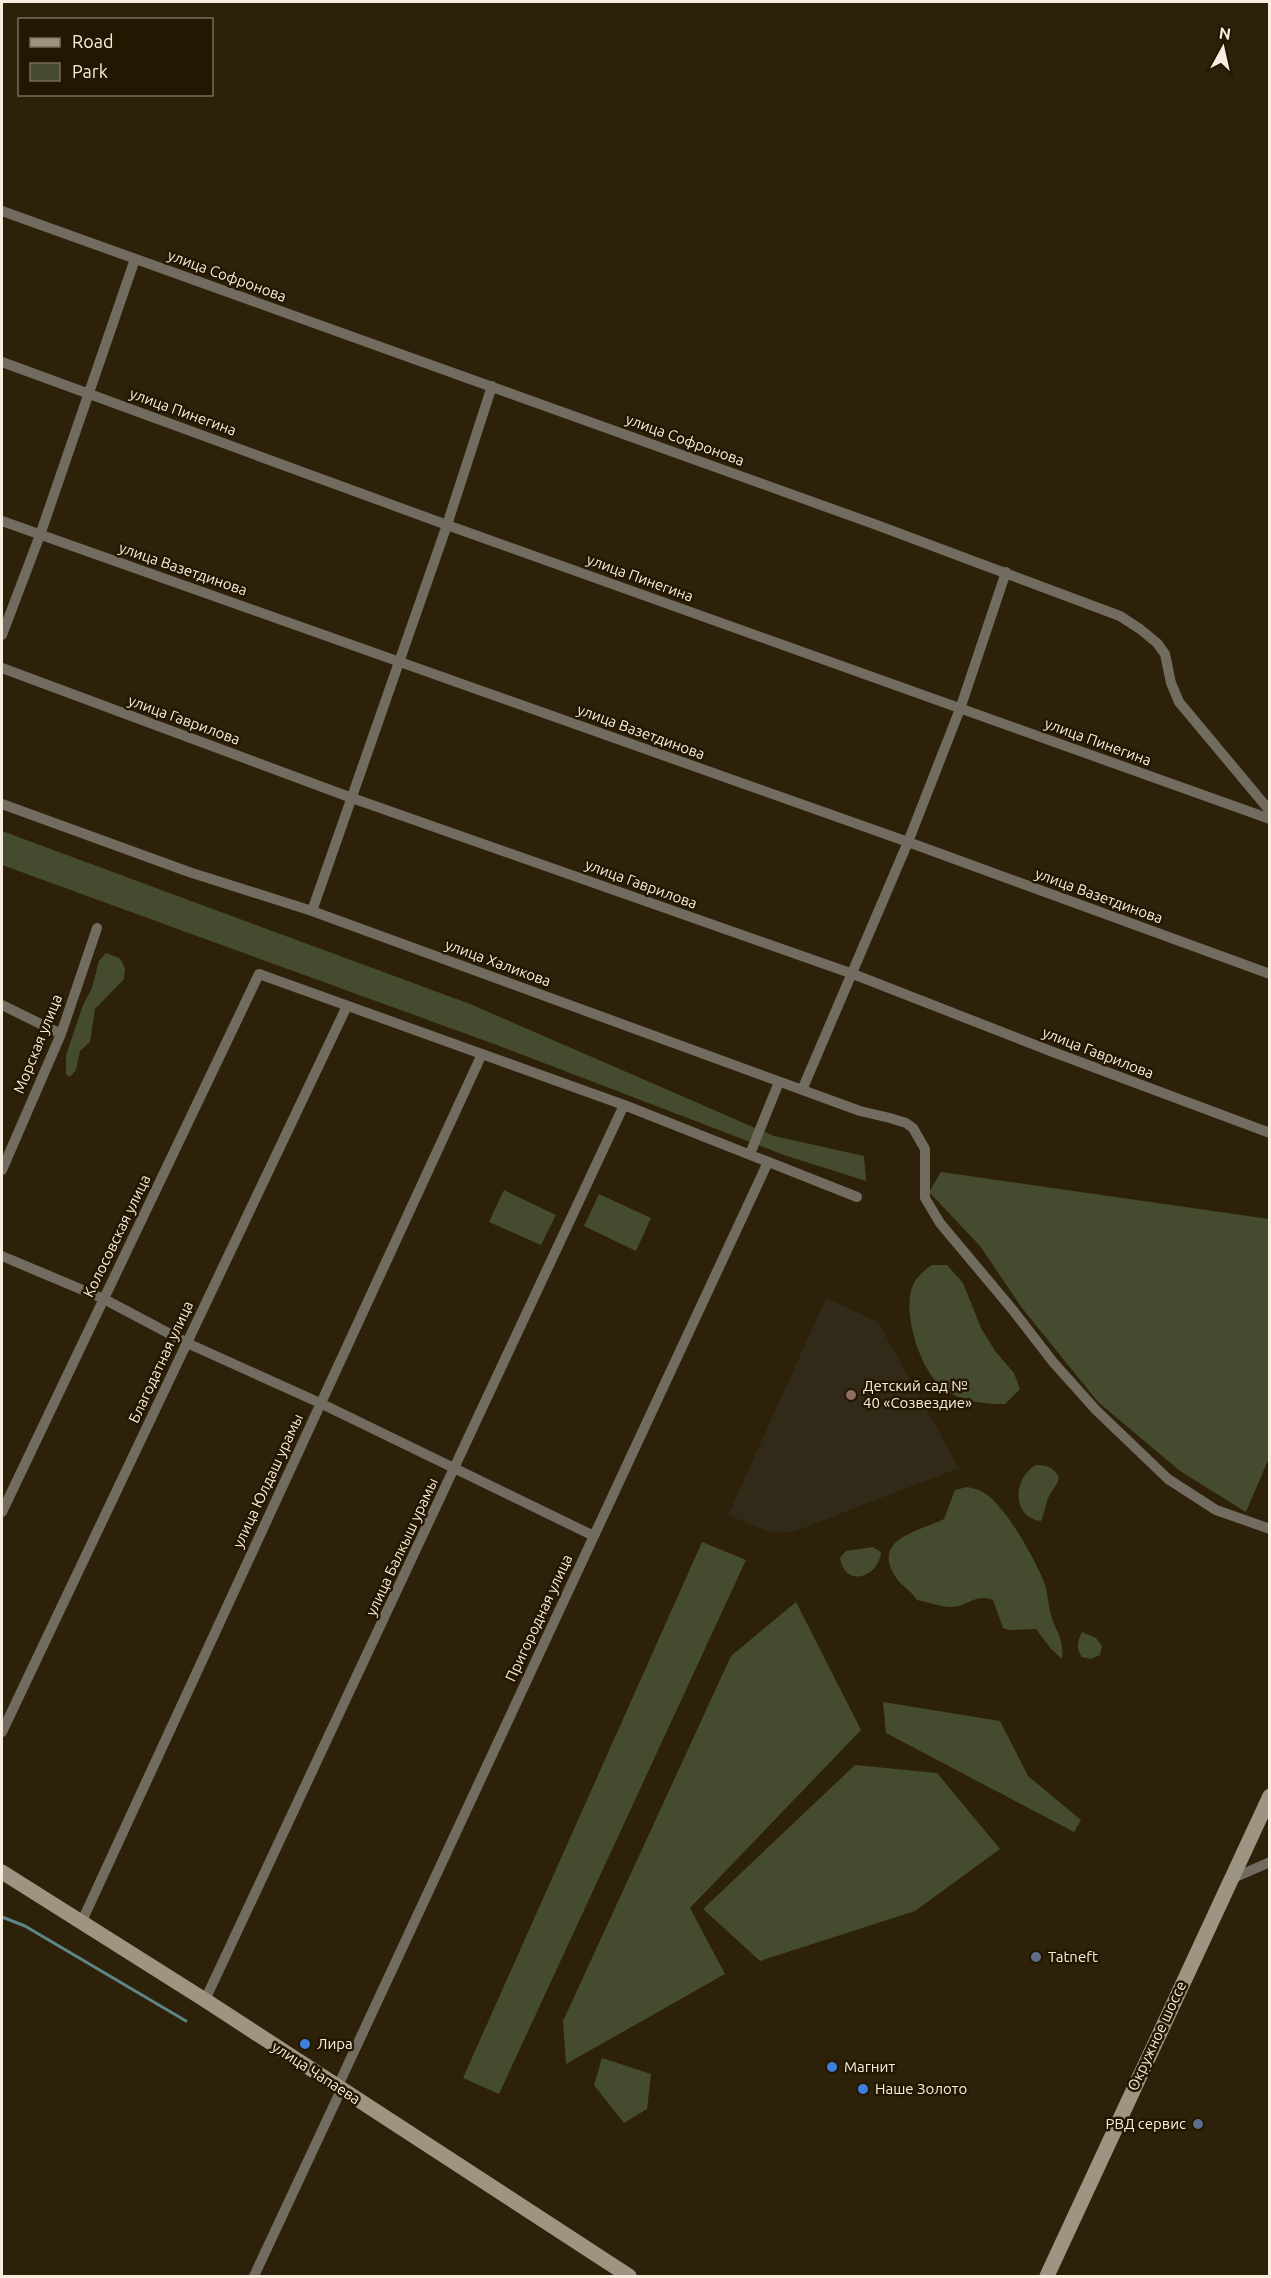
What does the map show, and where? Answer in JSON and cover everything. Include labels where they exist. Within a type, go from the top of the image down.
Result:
[{"type":"street","name":"улица Софронова","points":[[2,211],[1006,572],[1120,616],[1140,628],[1157,643],[1165,654],[1171,683],[1179,702],[1269,811]]},
{"type":"street","points":[[2,634],[40,535],[135,259]]},
{"type":"street","name":"улица Пинегина","points":[[2,363],[1269,819]]},
{"type":"street","points":[[312,911],[447,525],[492,386]]},
{"type":"street","name":"улица Вазетдинова","points":[[2,521],[908,842],[1269,974]]},
{"type":"street","points":[[802,1090],[908,842],[960,709],[1006,572]]},
{"type":"street","name":"улица Гаврилова","points":[[2,668],[352,798],[853,974],[1269,1133]]},
{"type":"street","name":"улица Халикова","points":[[2,804],[189,872],[312,911],[860,1111],[906,1123],[913,1128],[925,1149],[925,1198],[940,1223],[1053,1362],[1096,1410],[1168,1479],[1216,1509],[1269,1529]]},
{"type":"street","name":"Морская улица","points":[[2,1170],[61,1034],[98,928]]},
{"type":"street","name":"Колосовская улица","points":[[2,1512],[260,974],[347,1006]]},
{"type":"street","points":[[2,1005],[61,1034]]},
{"type":"street","points":[[347,1006],[624,1105],[857,1197]]},
{"type":"street","name":"Благодатная улица","points":[[2,1732],[347,1006]]},
{"type":"street","name":"улица Юлдаш урамы","points":[[82,1921],[482,1054]]},
{"type":"street","points":[[750,1155],[779,1082]]},
{"type":"street","name":"улица Балкыш урамы","points":[[205,2000],[624,1105]]},
{"type":"street","name":"Пригородная улица","points":[[254,2277],[768,1162]]},
{"type":"street","points":[[2,1256],[104,1299],[187,1343],[456,1467],[594,1536]]},
{"type":"street","name":"Окружное шоссе","points":[[1047,2277],[1269,1796]]},
{"type":"street","points":[[1230,1879],[1269,1862]]},
{"type":"street","name":"улица Чапаева","points":[[2,1872],[205,2000],[629,2277]]},
{"type":"shaded area","name":"Детский сад № 40 «Созвездие»","points":[[826,1298],[878,1322],[959,1468],[793,1532],[772,1533],[728,1515]]},
{"type":"green space","points":[[2,831],[470,1004],[774,1136],[864,1156],[866,1181],[784,1155],[494,1044],[2,865]]},
{"type":"green space","points":[[106,953],[119,958],[122,962],[125,969],[124,979],[95,1009],[90,1042],[80,1051],[76,1070],[70,1077],[66,1074],[66,1055],[83,1005],[92,988],[99,961]]},
{"type":"green space","points":[[941,1172],[1269,1219],[1269,1458],[1246,1512],[1180,1471],[1098,1402],[1022,1308],[980,1246],[929,1192]]},
{"type":"green space","points":[[504,1190],[556,1215],[541,1245],[489,1222]]},
{"type":"green space","points":[[599,1194],[651,1218],[636,1251],[584,1226]]},
{"type":"green space","points":[[932,1265],[947,1265],[963,1283],[981,1328],[995,1351],[1014,1373],[1020,1389],[1005,1404],[975,1402],[961,1398],[947,1391],[929,1372],[916,1343],[910,1311],[910,1297],[917,1279]]},
{"type":"green space","points":[[1036,1465],[1049,1467],[1059,1477],[1048,1498],[1041,1521],[1025,1513],[1020,1505],[1019,1497],[1019,1488],[1023,1479]]},
{"type":"green space","points":[[967,1487],[979,1490],[999,1506],[1026,1546],[1045,1586],[1051,1615],[1061,1640],[1062,1659],[1036,1629],[1009,1630],[1003,1628],[993,1600],[981,1598],[962,1605],[947,1607],[917,1600],[895,1576],[889,1563],[889,1553],[894,1544],[912,1532],[944,1519],[955,1490]]},
{"type":"green space","points":[[702,1542],[746,1560],[499,2094],[463,2078]]},
{"type":"green space","points":[[873,1547],[881,1552],[874,1568],[862,1576],[848,1574],[840,1558],[846,1551]]},
{"type":"green space","points":[[796,1602],[861,1730],[690,1908],[725,1974],[566,2064],[563,2021],[731,1656]]},
{"type":"green space","points":[[1082,1632],[1096,1638],[1102,1646],[1100,1655],[1091,1659],[1082,1657],[1078,1645]]},
{"type":"green space","points":[[883,1702],[1000,1721],[1028,1776],[1081,1820],[1074,1832],[886,1733]]},
{"type":"green space","points":[[855,1765],[937,1773],[1000,1849],[915,1911],[760,1961],[703,1909]]},
{"type":"green space","points":[[602,2058],[651,2074],[647,2109],[624,2123],[594,2085]]},
{"type":"waterway","points":[[2,1917],[25,1926],[186,2021]]},
{"type":"place","name":"Детский сад № 40 «Созвездие»","points":[[851,1395]]},
{"type":"place","name":"Tatneft","points":[[1036,1957]]},
{"type":"place","name":"Лира","points":[[305,2044]]},
{"type":"place","name":"Магнит","points":[[832,2067]]},
{"type":"place","name":"Наше Золото","points":[[863,2089]]},
{"type":"place","name":"РВД сервис","points":[[1198,2124]]}]
